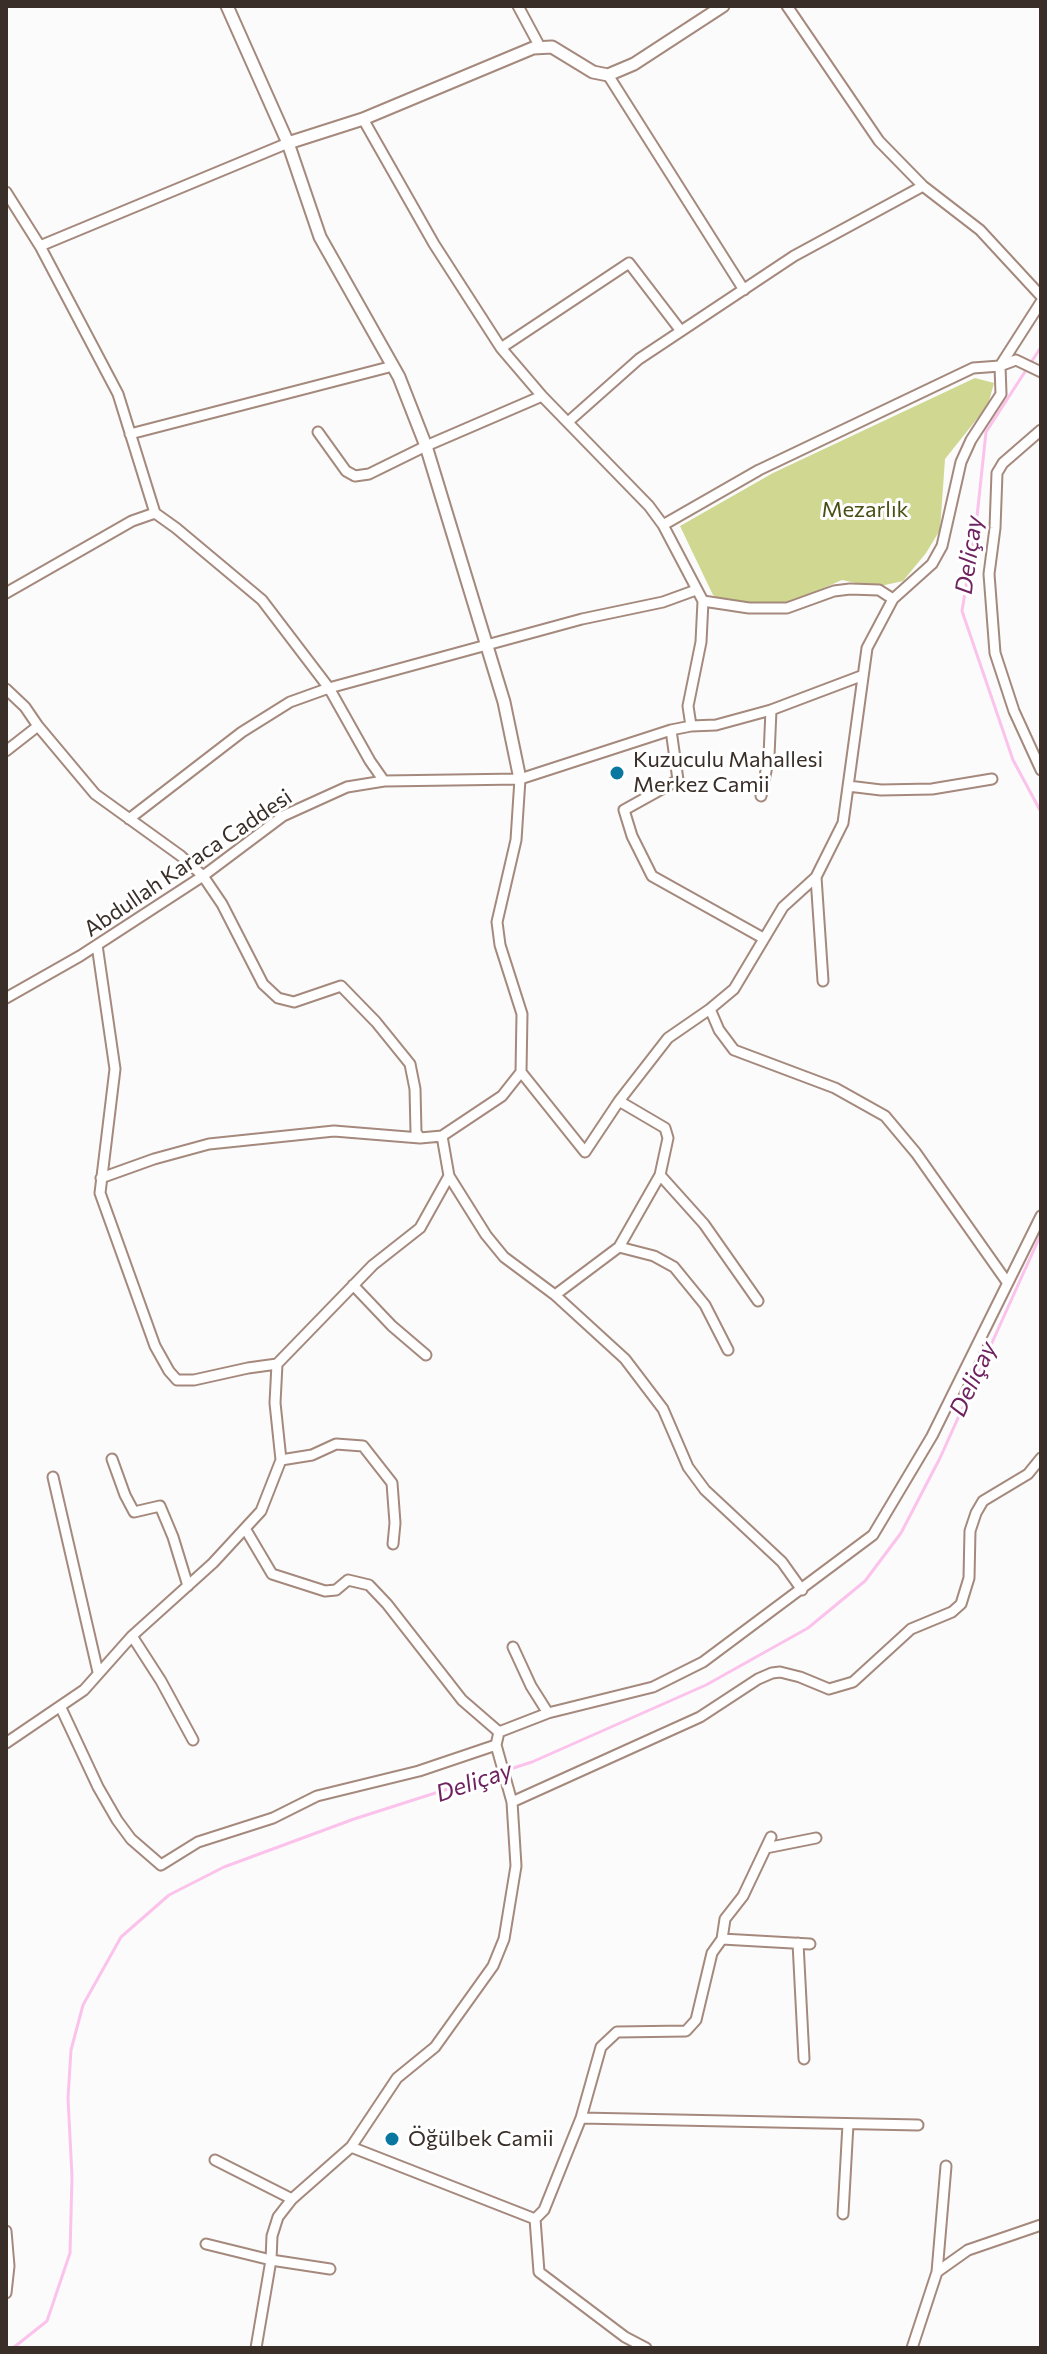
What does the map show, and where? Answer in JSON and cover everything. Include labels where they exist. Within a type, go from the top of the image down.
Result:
[{"type":"street","points":[[101,1178],[209,1144],[334,1131],[420,1138],[442,1136],[502,1096],[521,1072],[522,1014],[500,945],[497,922],[516,840],[520,779],[504,702],[426,446],[393,366],[320,237],[288,143],[227,6]]},
{"type":"street","points":[[518,6],[540,47]]},
{"type":"street","points":[[40,246],[288,143],[363,119],[533,48],[552,47],[593,72],[608,75],[634,64],[723,6]]},
{"type":"street","points":[[787,6],[879,141],[923,186],[980,230],[1041,296]]},
{"type":"street","points":[[608,75],[744,290]]},
{"type":"street","points":[[363,119],[434,244],[501,348],[542,396],[649,506],[663,525],[703,601],[701,642],[688,706],[691,726]]},
{"type":"street","points":[[568,422],[639,359],[681,331],[794,256],[923,186]]},
{"type":"street","points":[[6,192],[40,246],[118,394],[155,513],[262,600],[329,688],[384,781]]},
{"type":"street","points":[[501,348],[629,263],[681,331]]},
{"type":"street","points":[[521,1072],[585,1152],[619,1101],[668,1038],[734,989],[783,907],[816,877],[843,823],[867,648],[893,599],[932,564],[942,546],[961,462],[971,440],[1001,394],[1000,366],[1041,302]]},
{"type":"street","points":[[663,525],[759,470],[973,368],[1000,366],[1016,360],[1041,372]]},
{"type":"street","points":[[130,434],[393,366]]},
{"type":"street","points":[[318,432],[346,471],[355,476],[369,474],[542,396]]},
{"type":"street","points":[[1041,430],[1003,463],[997,473],[989,574],[995,653],[1014,711],[1041,770]]},
{"type":"street","points":[[6,593],[132,521],[155,513]]},
{"type":"street","points":[[703,601],[749,608],[787,608],[834,591],[850,589],[879,590],[893,599]]},
{"type":"street","points":[[129,819],[242,732],[290,702],[329,688],[582,619],[663,602],[696,590]]},
{"type":"street","name":"Abdullah Karaca Caddesi","points":[[6,998],[97,945],[203,876],[283,816],[347,787],[384,781],[520,779],[671,730],[716,725],[771,710],[861,676]]},
{"type":"street","points":[[6,689],[25,707],[95,794],[181,856],[203,876],[222,904],[263,984],[278,998],[294,1002],[341,986],[395,1042],[410,1064],[415,1089],[416,1132],[420,1138]]},
{"type":"street","points":[[761,796],[769,756],[771,710]]},
{"type":"street","points":[[6,751],[38,726]]},
{"type":"street","points":[[671,730],[678,780],[624,810],[632,836],[652,876],[763,938]]},
{"type":"street","points":[[848,786],[881,790],[932,789],[992,779]]},
{"type":"street","points":[[816,877],[823,981]]},
{"type":"street","points":[[97,945],[115,1069],[100,1193],[155,1346],[177,1380],[194,1380],[277,1364],[373,1265],[420,1228],[449,1176]]},
{"type":"street","points":[[710,1009],[719,1030],[734,1050],[835,1088],[885,1116],[916,1153],[1007,1282]]},
{"type":"street","points":[[555,1295],[619,1247],[660,1175],[668,1138],[665,1128],[619,1101]]},
{"type":"street","points":[[442,1136],[449,1176],[486,1235],[504,1257],[555,1295],[625,1359],[663,1409],[688,1467],[705,1490],[782,1562],[802,1590]]},
{"type":"street","points":[[660,1175],[704,1224],[758,1301]]},
{"type":"street","points":[[499,1732],[548,1713],[653,1687],[703,1662],[873,1535],[932,1436],[1041,1216]]},
{"type":"street","points":[[619,1247],[654,1256],[674,1267],[705,1305],[728,1350]]},
{"type":"street","points":[[353,1285],[392,1326],[426,1355]]},
{"type":"street","points":[[6,1743],[84,1690],[132,1636],[246,1530],[261,1511],[281,1460],[275,1403],[277,1364]]},
{"type":"street","points":[[281,1460],[312,1455],[336,1444],[363,1446],[392,1483],[393,1544]]},
{"type":"street","points":[[512,1802],[700,1717],[772,1673],[800,1677],[829,1689],[853,1682],[911,1629],[952,1612],[961,1604],[966,1594],[970,1531],[976,1513],[983,1501],[1028,1474],[1041,1458]]},
{"type":"street","points":[[112,1459],[134,1512],[160,1506],[188,1586]]},
{"type":"street","points":[[53,1477],[98,1672]]},
{"type":"street","points":[[246,1530],[272,1574],[325,1591],[336,1590],[348,1580],[369,1585],[462,1700],[499,1732]]},
{"type":"street","points":[[132,1636],[193,1740]]},
{"type":"street","points":[[513,1647],[548,1713]]},
{"type":"street","points":[[61,1708],[117,1820],[131,1839],[161,1865],[198,1842],[273,1818],[317,1796],[498,1750]]},
{"type":"street","points":[[256,2348],[278,2217],[292,2199],[351,2147],[397,2078],[435,2047],[493,1966],[504,1939],[516,1866],[512,1802],[498,1750],[499,1732]]},
{"type":"street","points":[[646,2348],[624,2342],[539,2272],[535,2219],[544,2210],[581,2118],[601,2047],[617,2032],[686,2031],[696,2020],[712,1953],[722,1939],[725,1919],[743,1896],[771,1837]]},
{"type":"street","points":[[766,1848],[816,1838]]},
{"type":"street","points":[[722,1939],[810,1944]]},
{"type":"street","points":[[798,1943],[804,2059]]},
{"type":"street","points":[[581,2118],[918,2125]]},
{"type":"street","points":[[843,2214],[848,2124]]},
{"type":"street","points":[[351,2147],[535,2219]]},
{"type":"street","points":[[215,2160],[292,2199]]},
{"type":"street","points":[[912,2348],[937,2272],[946,2166]]},
{"type":"street","points":[[937,2272],[968,2250],[1041,2225]]},
{"type":"street","points":[[6,2231],[9,2266],[6,2293]]},
{"type":"street","points":[[206,2244],[271,2260],[330,2269]]},
{"type":"green space","name":"Mezarlık","points":[[975,378],[994,383],[988,405],[945,459],[940,530],[903,581],[876,587],[842,580],[787,604],[727,603],[713,595],[680,526],[773,473]]},
{"type":"waterway","name":"Deliçay","points":[[1041,347],[986,432],[976,526],[962,611],[1013,760],[1041,812]]},
{"type":"waterway","name":"Deliçay","points":[[13,2348],[47,2321],[70,2253],[72,2177],[68,2098],[71,2050],[83,2005],[121,1937],[169,1895],[224,1867],[354,1819],[532,1762],[706,1685],[808,1628],[865,1581],[901,1533],[940,1458],[1041,1234]]},
{"type":"place","name":"Kuzuculu Mahallesi Merkez Camii","points":[[617,773]]},
{"type":"place","name":"Öğülbek Camii","points":[[392,2139]]}]
